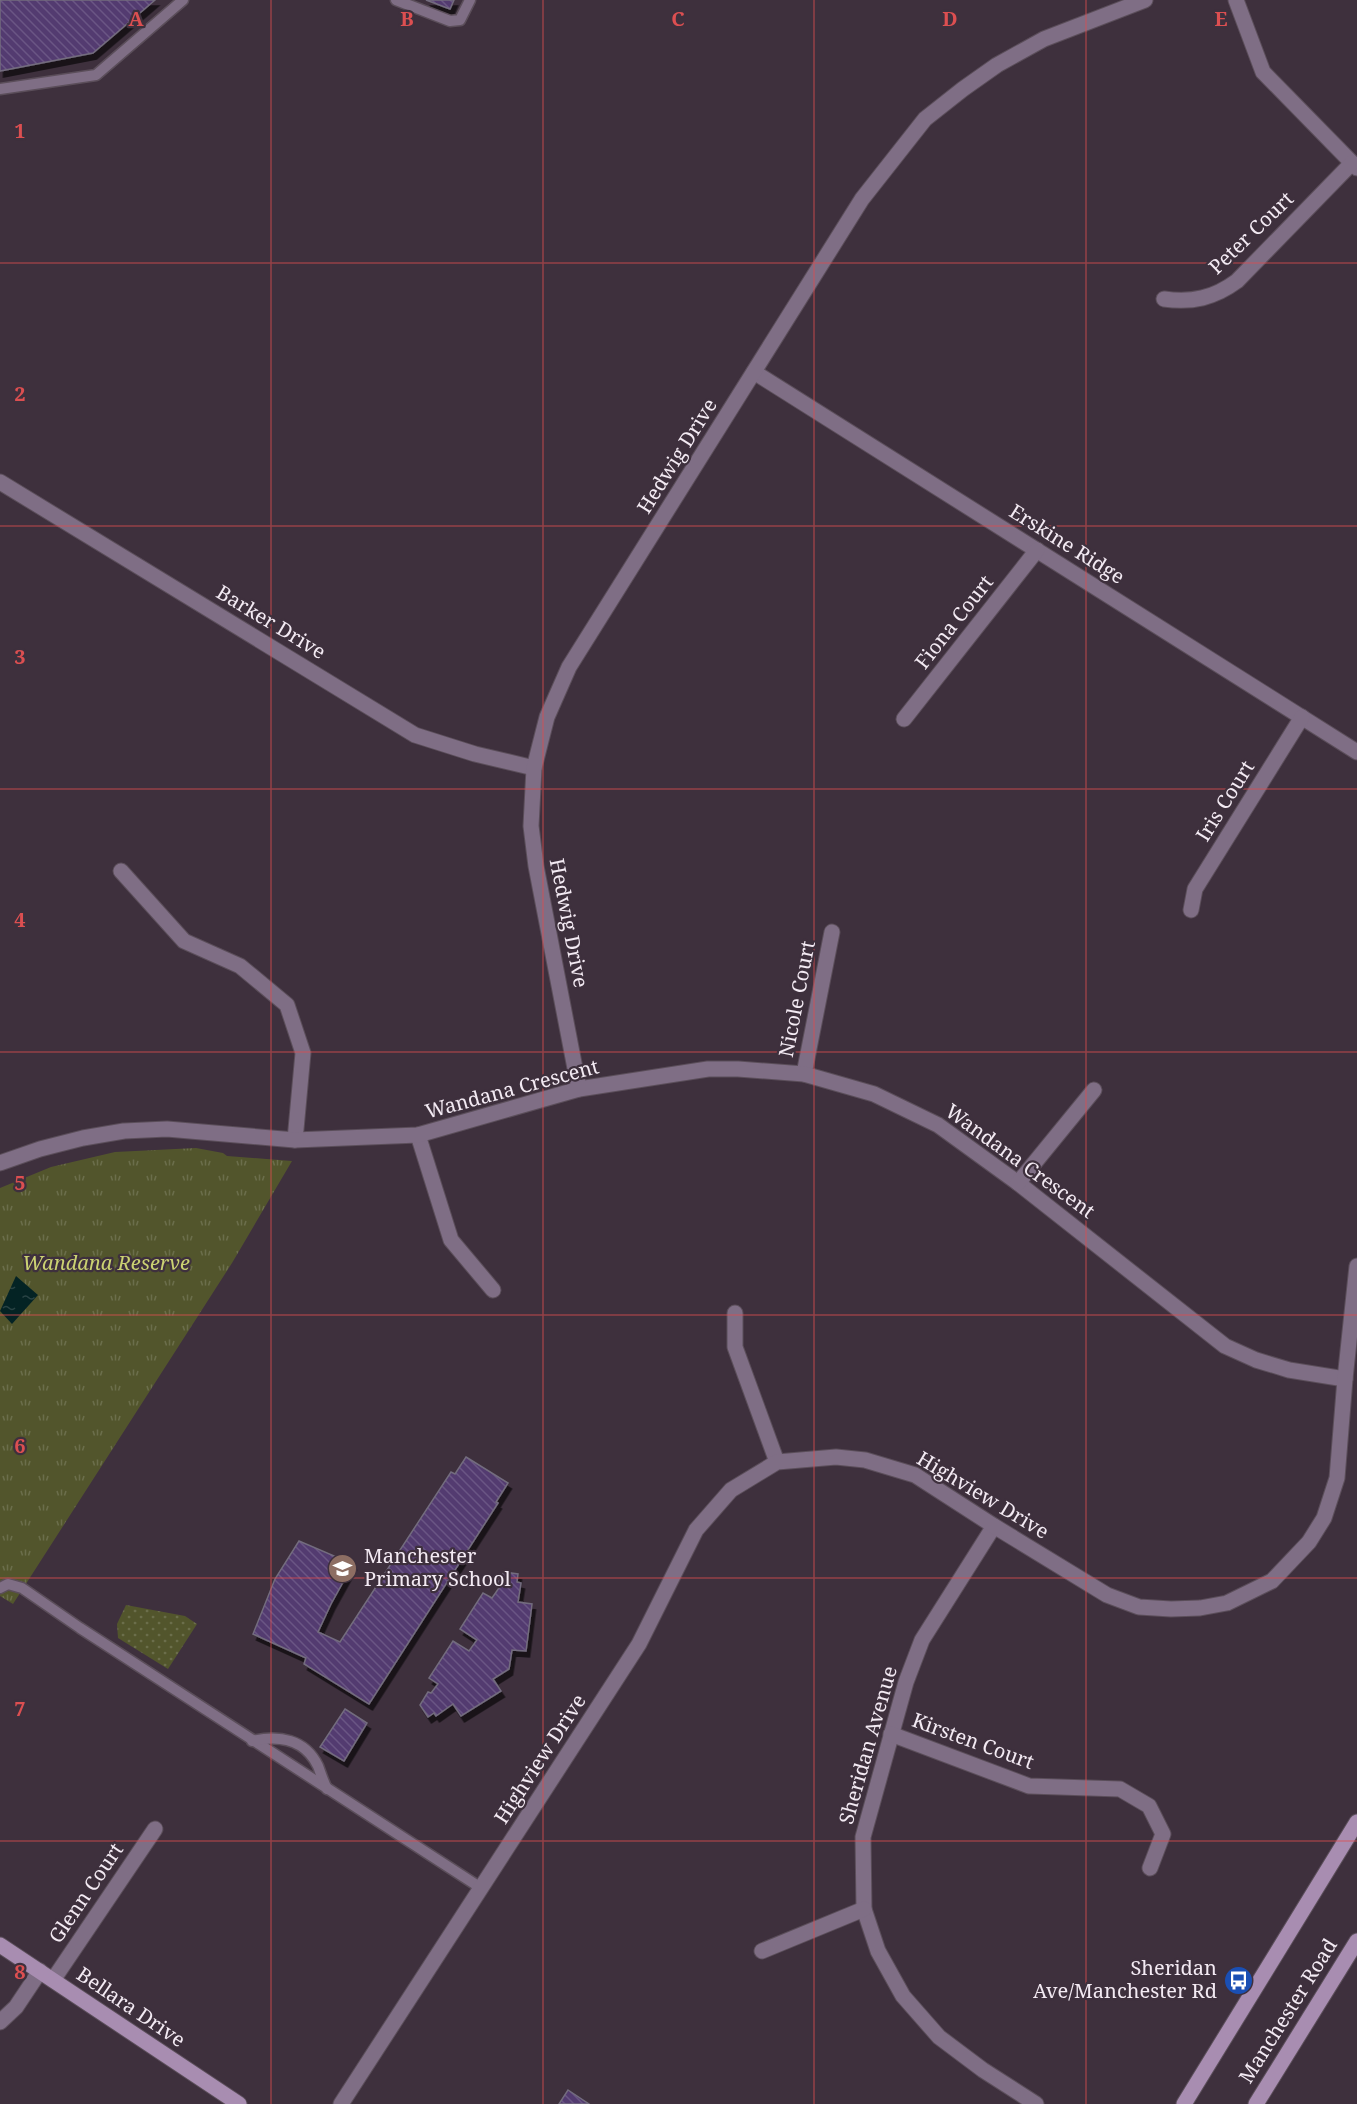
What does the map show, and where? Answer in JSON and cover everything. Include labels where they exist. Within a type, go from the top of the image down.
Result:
[{"type":"main road","name":"Manchester Road","points":[[1184,2104],[1357,1822]]},
{"type":"main road","name":"Manchester Road","points":[[1256,2104],[1357,1941]]},
{"type":"main road","name":"Bellara Drive","points":[[0,1945],[239,2104]]},
{"type":"street","name":"Hedwig Drive","points":[[579,1089],[536,866],[531,826],[534,768],[547,717],[569,667],[862,199],[925,119],[997,65],[1044,39],[1144,0]]},
{"type":"street","points":[[1236,0],[1263,72],[1355,165]]},
{"type":"street","name":"Peter Court","points":[[1164,299],[1190,301],[1208,298],[1223,291],[1237,281],[1355,165]]},
{"type":"street","name":"Erskine Ridge","points":[[754,372],[1357,752]]},
{"type":"street","name":"Barker Drive","points":[[0,482],[416,735],[475,754],[534,768]]},
{"type":"street","name":"Fiona Court","points":[[904,719],[1037,550]]},
{"type":"street","name":"Iris Court","points":[[1191,910],[1195,889],[1302,717]]},
{"type":"street","points":[[121,871],[184,941],[240,966],[287,1005],[303,1053],[295,1140]]},
{"type":"street","name":"Nicole Court","points":[[804,1074],[832,932]]},
{"type":"street","name":"Wandana Crescent","points":[[0,1163],[40,1149],[124,1131],[167,1130],[295,1140],[417,1136],[579,1089],[708,1069],[804,1074],[874,1094],[938,1125],[1018,1183],[1225,1347],[1289,1370],[1345,1379]]},
{"type":"street","points":[[1018,1183],[1094,1090]]},
{"type":"street","points":[[417,1136],[451,1240],[493,1290]]},
{"type":"street","name":"Highview Drive","points":[[341,2104],[639,1644],[696,1530],[731,1490],[777,1462],[836,1457],[866,1460],[915,1475],[1107,1595],[1139,1607],[1200,1608],[1227,1603],[1272,1581],[1310,1542],[1324,1518],[1337,1478],[1357,1266]]},
{"type":"street","points":[[735,1313],[735,1347],[777,1462]]},
{"type":"street","name":"Sheridan Avenue","points":[[994,1526],[922,1640],[906,1682],[863,1837],[864,1909],[878,1951],[903,1996],[939,2037],[983,2070],[1036,2104]]},
{"type":"street","name":"Kirsten Court","points":[[891,1734],[1029,1786],[1120,1790],[1149,1806],[1163,1834],[1150,1868]]},
{"type":"street","name":"Glenn Court","points":[[0,2022],[46,1976],[155,1829]]},
{"type":"street","points":[[762,1951],[864,1909]]},
{"type":"lane","points":[[0,89],[96,75],[183,0]]},
{"type":"lane","points":[[396,0],[450,21],[460,20],[470,0]]},
{"type":"lane","points":[[0,1588],[8,1584],[22,1588],[252,1741],[481,1888]]},
{"type":"lane","points":[[252,1741],[280,1738],[302,1747],[311,1755],[327,1788]]},
{"type":"green space","name":"Wandana Reserve","points":[[196,1148],[223,1153],[227,1156],[292,1161],[232,1263],[13,1604],[0,1596],[0,1188],[51,1167],[115,1152]]},
{"type":"green space","points":[[126,1605],[185,1616],[197,1624],[168,1669],[118,1638],[117,1624]]},
{"type":"water","points":[[16,1276],[38,1295],[12,1324],[0,1311]]},
{"type":"building","points":[[0,0],[155,0],[93,53],[0,71]]},
{"type":"building","points":[[426,0],[454,0],[450,9]]},
{"type":"building","points":[[466,1457],[508,1483],[496,1502],[498,1503],[369,1704],[304,1664],[306,1658],[253,1634],[275,1579],[299,1541],[353,1564],[318,1632],[340,1642],[451,1472],[455,1474]]},
{"type":"building","points":[[504,1572],[518,1574],[517,1582],[521,1583],[518,1602],[532,1604],[526,1651],[512,1650],[509,1669],[493,1679],[501,1691],[461,1716],[453,1704],[436,1716],[434,1713],[428,1717],[420,1705],[428,1692],[431,1693],[438,1684],[429,1678],[453,1641],[469,1651],[477,1640],[460,1629],[483,1593],[492,1598],[499,1588],[496,1586]]},
{"type":"building","points":[[345,1709],[367,1723],[344,1761],[320,1747]]},
{"type":"building","points":[[568,2090],[589,2104],[559,2104]]},
{"type":"place","name":"Manchester Primary School","points":[[343,1568]]},
{"type":"place","name":"Sheridan Ave/Manchester Rd","points":[[1238,1980]]}]
